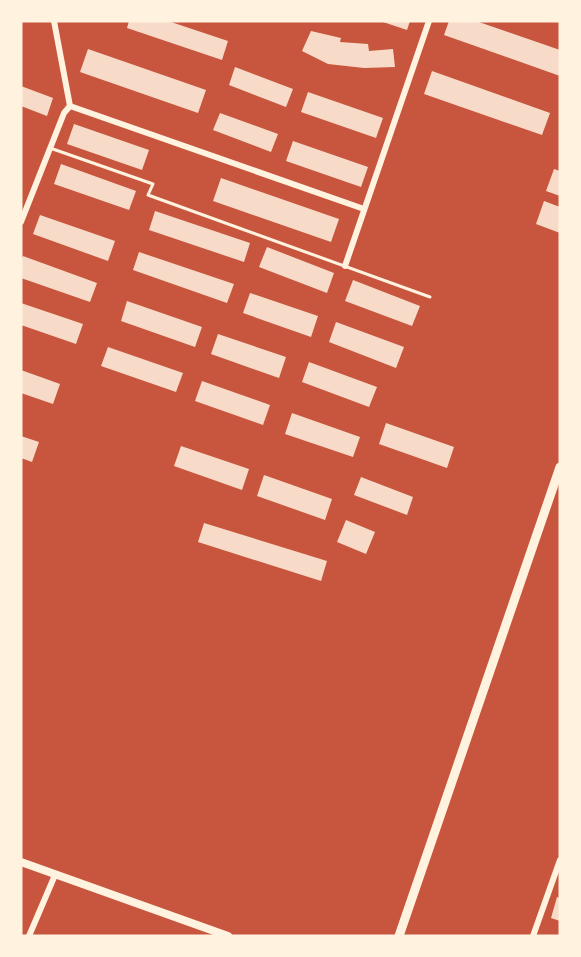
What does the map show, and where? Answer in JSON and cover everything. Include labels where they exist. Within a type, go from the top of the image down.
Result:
[{"type":"main road","points":[[399,936],[560,467]]},
{"type":"street","points":[[54,21],[70,106]]},
{"type":"street","points":[[345,266],[429,21]]},
{"type":"street","points":[[21,222],[64,112],[70,106]]},
{"type":"street","points":[[70,106],[364,208]]},
{"type":"street","points":[[533,936],[560,860]]},
{"type":"street","points":[[21,862],[228,936]]},
{"type":"street","points":[[29,936],[55,874]]},
{"type":"lane","points":[[50,148],[153,184],[148,195],[430,297]]},
{"type":"building","points":[[129,21],[168,21],[228,41],[222,60],[127,28]]},
{"type":"building","points":[[380,21],[410,21],[407,30]]},
{"type":"building","points":[[449,21],[476,21],[560,50],[560,76],[444,35]]},
{"type":"building","points":[[311,31],[341,38],[340,42],[368,44],[369,51],[393,49],[395,67],[364,68],[328,64],[302,51]]},
{"type":"building","points":[[88,49],[206,90],[198,113],[80,72]]},
{"type":"building","points":[[235,67],[293,89],[286,107],[229,85]]},
{"type":"building","points":[[432,71],[550,113],[542,135],[424,94]]},
{"type":"building","points":[[21,86],[53,98],[47,116],[21,106]]},
{"type":"building","points":[[308,92],[383,118],[376,138],[301,112]]},
{"type":"building","points":[[220,113],[278,134],[271,152],[213,130]]},
{"type":"building","points":[[74,124],[149,150],[142,170],[67,144]]},
{"type":"building","points":[[293,141],[368,167],[361,187],[286,161]]},
{"type":"building","points":[[61,164],[136,191],[129,210],[54,184]]},
{"type":"building","points":[[554,169],[560,171],[560,196],[546,191]]},
{"type":"building","points":[[221,178],[339,219],[331,242],[213,201]]},
{"type":"building","points":[[544,201],[560,207],[560,233],[536,224]]},
{"type":"building","points":[[155,211],[250,243],[244,262],[149,230]]},
{"type":"building","points":[[40,215],[115,241],[108,261],[33,234]]},
{"type":"building","points":[[267,247],[334,273],[327,293],[259,267]]},
{"type":"building","points":[[139,252],[234,284],[227,303],[133,270]]},
{"type":"building","points":[[23,256],[97,283],[90,302],[21,278]]},
{"type":"building","points":[[353,280],[420,306],[412,326],[345,301]]},
{"type":"building","points":[[250,293],[318,316],[311,337],[243,313]]},
{"type":"building","points":[[127,301],[202,327],[195,347],[121,321]]},
{"type":"building","points":[[21,303],[83,324],[76,344],[21,325]]},
{"type":"building","points":[[336,322],[404,347],[396,368],[329,342]]},
{"type":"building","points":[[218,334],[286,357],[279,378],[211,354]]},
{"type":"building","points":[[108,347],[183,373],[176,392],[101,366]]},
{"type":"building","points":[[309,362],[377,387],[369,407],[302,382]]},
{"type":"building","points":[[21,370],[60,384],[53,404],[21,393]]},
{"type":"building","points":[[202,381],[270,405],[263,425],[195,401]]},
{"type":"building","points":[[292,413],[360,437],[353,457],[285,434]]},
{"type":"building","points":[[386,423],[454,447],[447,468],[379,444]]},
{"type":"building","points":[[21,436],[39,442],[32,462],[21,458]]},
{"type":"building","points":[[181,446],[249,469],[242,490],[174,466]]},
{"type":"building","points":[[264,475],[332,499],[325,520],[257,496]]},
{"type":"building","points":[[361,477],[413,497],[407,515],[354,495]]},
{"type":"building","points":[[346,520],[375,532],[366,554],[337,542]]},
{"type":"building","points":[[204,523],[327,561],[321,581],[198,542]]},
{"type":"building","points":[[557,897],[560,898],[560,921],[551,918]]}]
